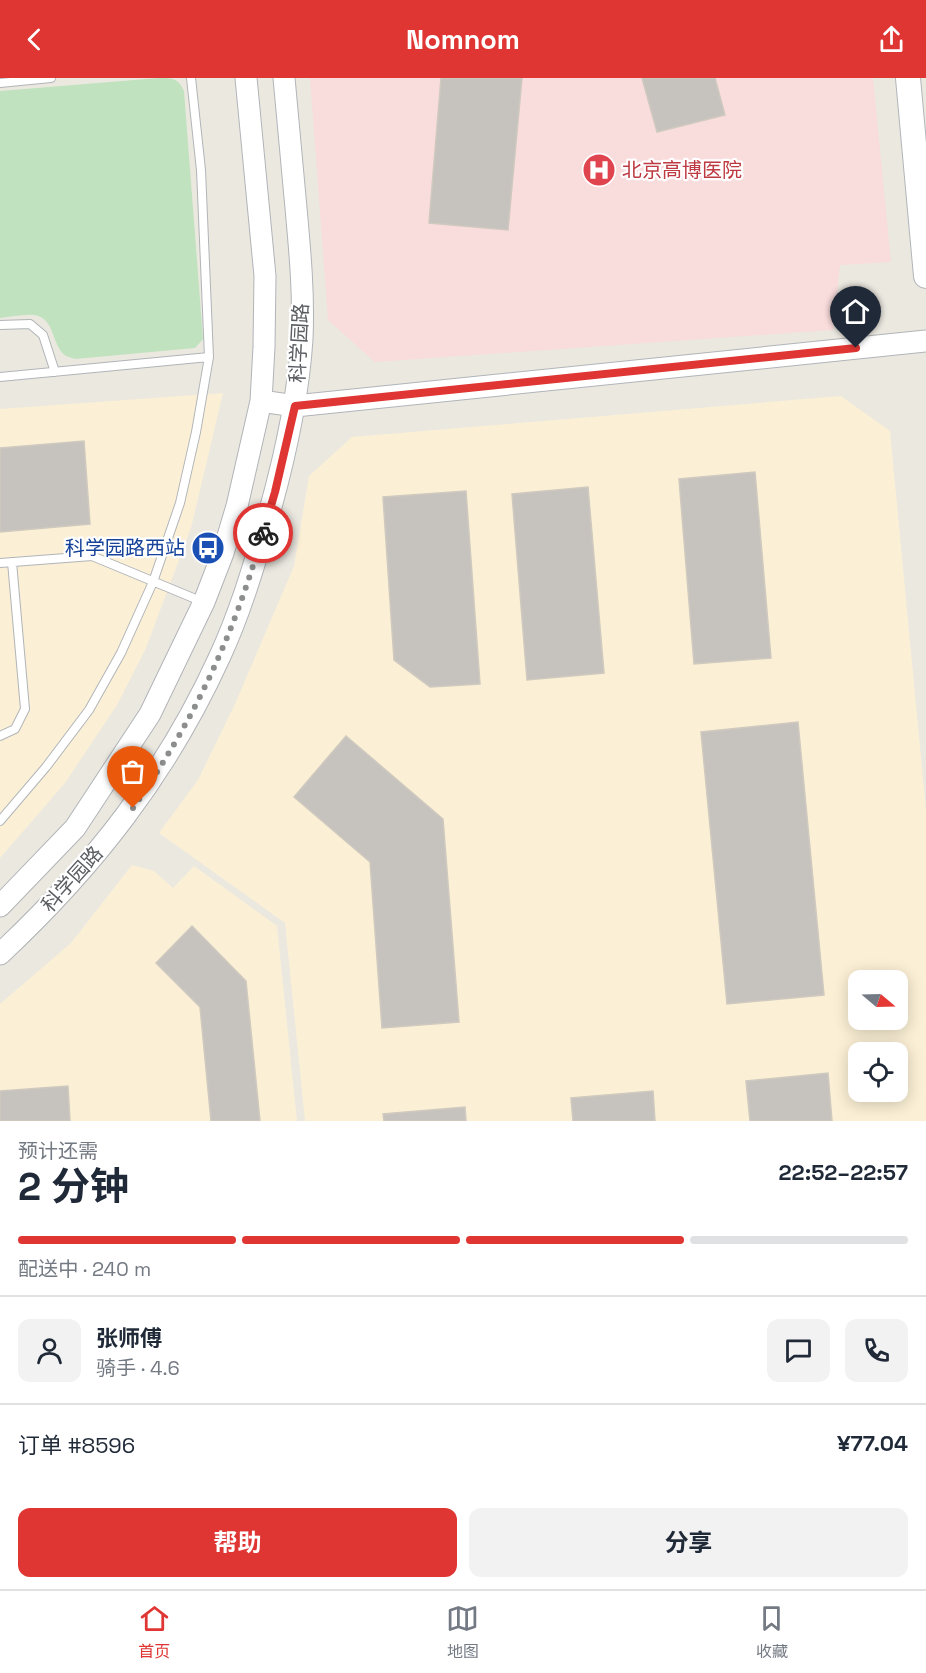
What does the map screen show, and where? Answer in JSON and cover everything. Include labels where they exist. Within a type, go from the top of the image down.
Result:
[{"type":"main road","points":[[908,78],[926,276]]},
{"type":"street","name":"科学园路","points":[[0,906],[75,828],[150,714],[204,602],[223,553],[237,506],[261,401],[265,276],[246,78]]},
{"type":"street","name":"科学园路","points":[[0,954],[52,902],[122,823],[154,778],[193,712],[221,655],[246,592],[275,492],[295,406],[302,338],[302,271],[284,78]]},
{"type":"street","points":[[261,401],[295,406],[926,341]]},
{"type":"lane","points":[[0,82],[51,78]]},
{"type":"lane","points":[[0,821],[46,767],[88,710],[122,653],[153,582],[180,503],[196,432],[208,357],[201,170],[191,78]]},
{"type":"lane","points":[[0,325],[30,324],[43,335],[55,372]]},
{"type":"lane","points":[[0,377],[208,357]]},
{"type":"lane","points":[[0,563],[92,556],[204,602]]},
{"type":"lane","points":[[0,736],[15,729],[25,709],[12,562]]},
{"type":"shaded area","name":"北京高博医院","points":[[310,78],[873,78],[891,262],[840,265],[833,330],[375,362],[328,320]]},
{"type":"shaded area","points":[[223,393],[191,528],[146,648],[117,705],[65,783],[0,858],[0,409]]},
{"type":"shaded area","points":[[841,396],[890,431],[926,810],[926,1121],[305,1121],[285,923],[159,833],[198,780],[235,704],[294,566],[309,476],[352,437]]},
{"type":"shaded area","points":[[132,865],[154,871],[173,888],[194,866],[277,926],[297,1121],[0,1121],[0,1004],[71,943]]},
{"type":"green space","points":[[168,78],[180,83],[184,91],[203,339],[195,348],[75,359],[66,356],[61,351],[50,327],[41,317],[21,315],[0,318],[0,91]]},
{"type":"building","points":[[441,78],[522,78],[508,230],[429,223]]},
{"type":"building","points":[[642,78],[715,78],[725,115],[657,132]]},
{"type":"building","points":[[84,441],[90,524],[0,532],[0,448]]},
{"type":"building","points":[[755,472],[771,658],[694,664],[679,479]]},
{"type":"building","points":[[588,487],[604,673],[527,680],[512,494]]},
{"type":"building","points":[[466,491],[480,684],[430,687],[394,660],[383,497]]},
{"type":"building","points":[[798,722],[824,995],[727,1004],[701,732]]},
{"type":"building","points":[[346,736],[443,819],[459,1022],[382,1028],[370,862],[294,797]]},
{"type":"building","points":[[192,926],[246,981],[260,1121],[211,1121],[200,1007],[156,963]]},
{"type":"building","points":[[828,1073],[832,1121],[750,1121],[746,1081]]},
{"type":"building","points":[[68,1086],[70,1121],[0,1121],[0,1091]]},
{"type":"building","points":[[653,1091],[655,1121],[573,1121],[571,1098]]},
{"type":"building","points":[[465,1107],[466,1121],[384,1121],[383,1114]]},
{"type":"way so far","points":[[133,808],[154,778],[193,712],[221,655],[246,592],[263,533]]},
{"type":"place","name":"北京高博医院","points":[[599,170]]},
{"type":"place","name":"科学园路西站","points":[[208,548]]},
{"type":"route","points":[[263,533],[295,406],[856,348]]}]
